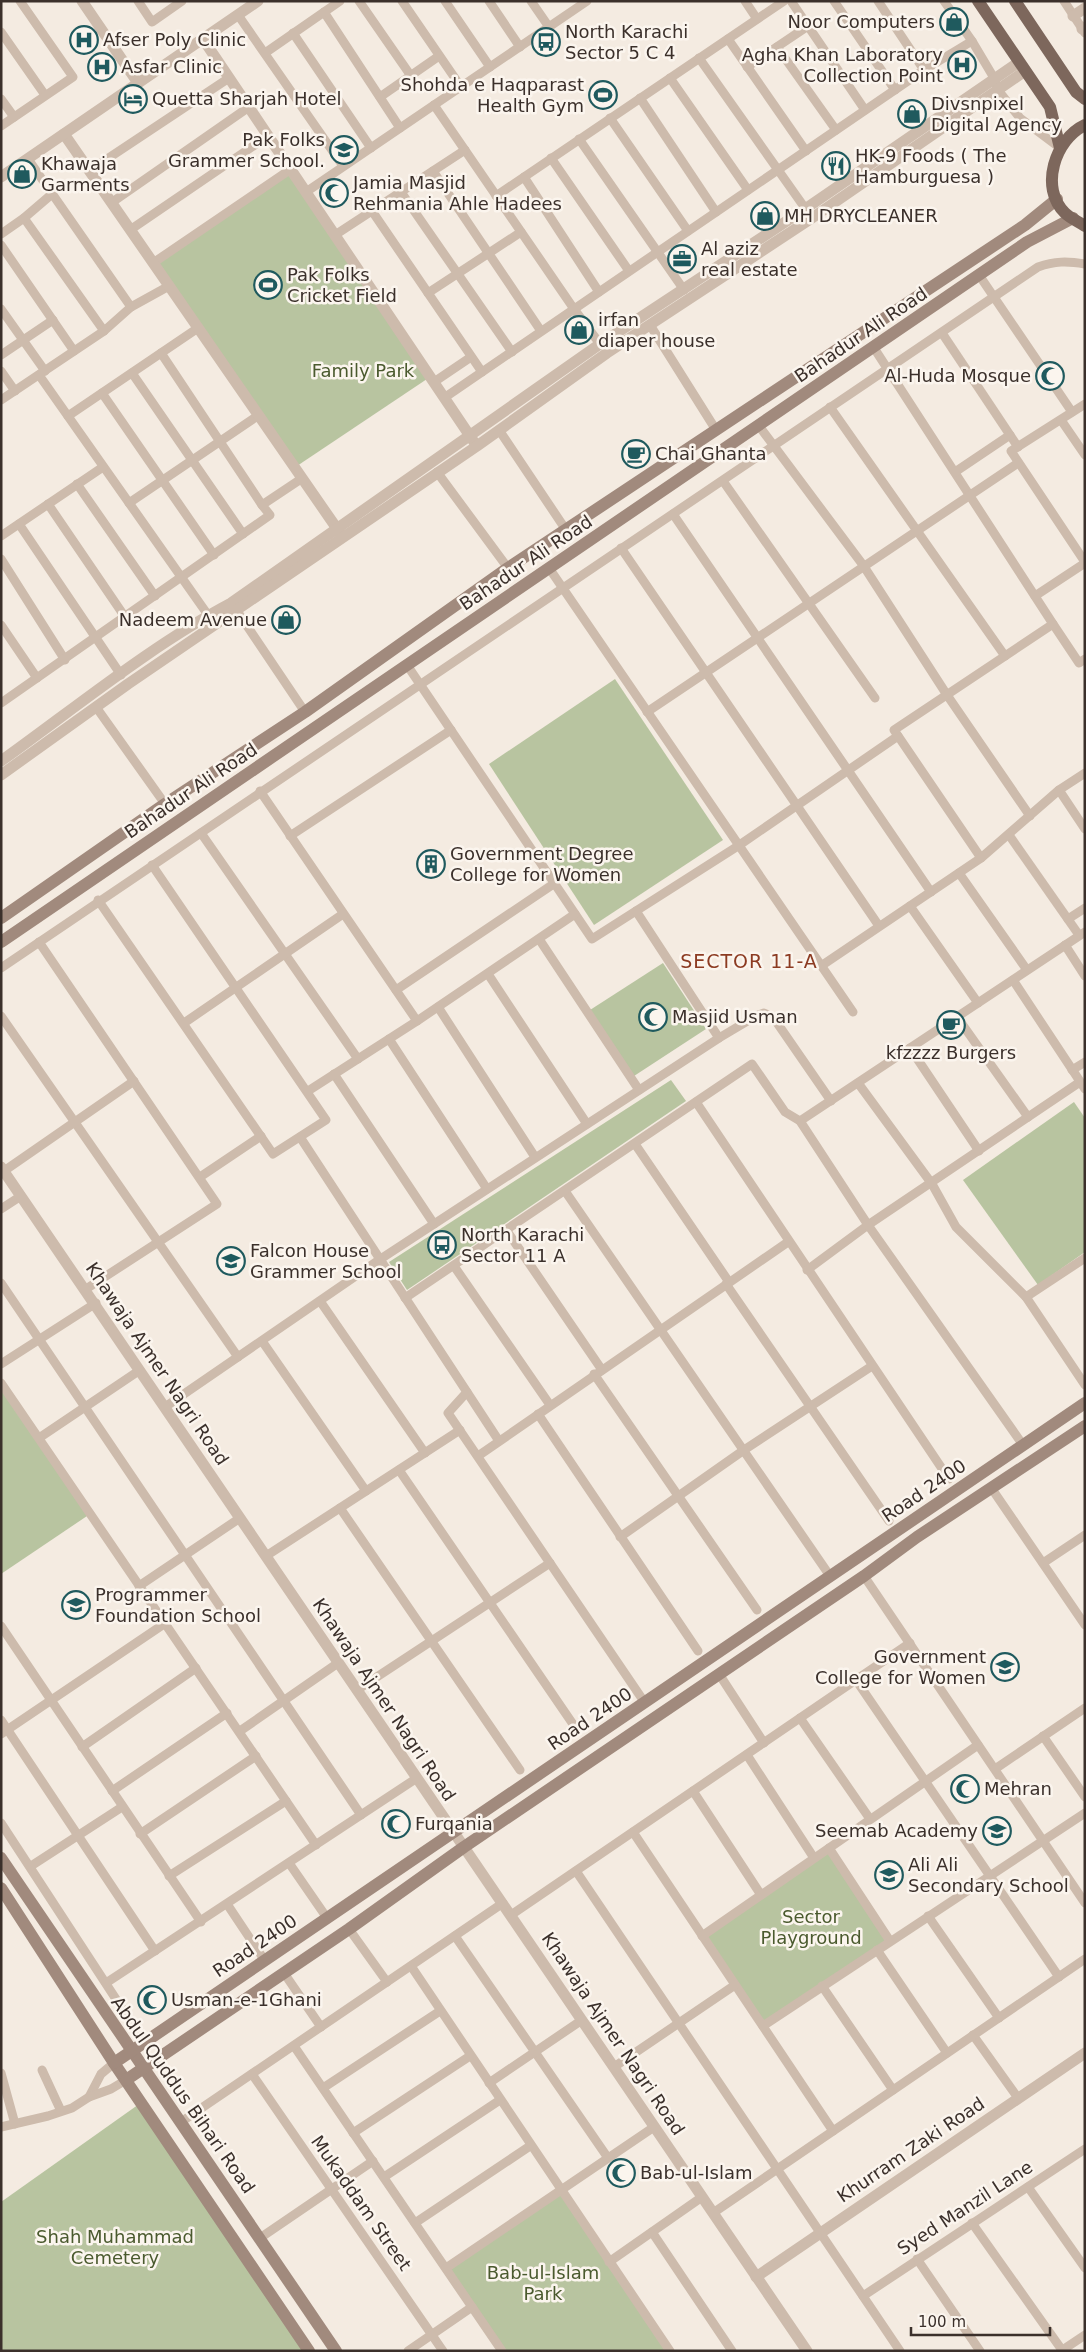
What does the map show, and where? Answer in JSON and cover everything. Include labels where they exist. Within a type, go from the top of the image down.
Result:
[{"type":"main road","points":[[978,1],[1050,106],[1060,148]]},
{"type":"main road","points":[[1015,1],[1076,92],[1085,99]]},
{"type":"main road","points":[[1085,125],[1069,136],[1060,148],[1053,165],[1052,182],[1057,199],[1065,213],[1085,226]]},
{"type":"main road","name":"Bahadur Ali Road","points":[[1,918],[165,804],[305,712],[508,568],[1025,225],[1057,199]]},
{"type":"main road","name":"Bahadur Ali Road","points":[[1,942],[1027,242],[1073,218]]},
{"type":"main road","points":[[479,589],[491,608]]},
{"type":"main road","name":"Road 2400","points":[[114,2063],[1085,1403]]},
{"type":"main road","name":"Road 2400","points":[[126,2080],[284,1973],[464,1847],[864,1576],[917,1537],[1085,1426]]},
{"type":"main road","points":[[907,1524],[917,1537]]},
{"type":"main road","name":"Abdul Quddus Bihari Road","points":[[1,1858],[336,2351]]},
{"type":"main road","name":"Abdul Quddus Bihari Road","points":[[1,1888],[114,2063],[309,2351]]},
{"type":"street","points":[[1,126],[73,77],[20,1]]},
{"type":"street","points":[[82,1],[138,83]]},
{"type":"street","points":[[138,1],[152,22],[182,1]]},
{"type":"street","points":[[1,177],[258,1]]},
{"type":"street","points":[[265,53],[340,1]]},
{"type":"street","points":[[359,1],[411,76]]},
{"type":"street","points":[[402,1],[461,87]]},
{"type":"street","points":[[445,1],[490,67]]},
{"type":"street","points":[[489,1],[520,46]]},
{"type":"street","points":[[531,1],[549,27]]},
{"type":"street","points":[[745,1],[757,19]]},
{"type":"street","points":[[496,196],[784,1]]},
{"type":"street","points":[[791,1],[865,110]]},
{"type":"street","points":[[834,1],[895,90]]},
{"type":"street","points":[[878,1],[924,70]]},
{"type":"street","points":[[944,1],[972,41],[994,78],[998,90],[1020,118],[1060,148]]},
{"type":"street","points":[[1064,1],[1084,29]]},
{"type":"street","points":[[306,192],[549,27],[580,3]]},
{"type":"street","points":[[1073,16],[1085,8]]},
{"type":"street","points":[[324,12],[400,128]]},
{"type":"street","points":[[238,15],[343,166]]},
{"type":"street","points":[[747,67],[808,26]]},
{"type":"street","points":[[1,32],[45,96]]},
{"type":"street","points":[[294,33],[371,148]]},
{"type":"street","points":[[203,38],[474,441]]},
{"type":"street","points":[[728,39],[806,151]]},
{"type":"street","points":[[444,398],[924,70],[972,41]]},
{"type":"street","points":[[777,46],[836,130]]},
{"type":"street","points":[[380,97],[439,56]]},
{"type":"street","points":[[699,58],[808,213]]},
{"type":"street","points":[[1,775],[339,532],[474,441],[499,430],[808,213],[994,78],[1022,66]]},
{"type":"street","points":[[339,532],[437,472],[474,441],[600,344],[998,90],[1022,66]]},
{"type":"street","points":[[89,171],[229,78]]},
{"type":"street","points":[[670,78],[748,190]]},
{"type":"street","points":[[640,98],[716,212]]},
{"type":"street","points":[[1,99],[14,117]]},
{"type":"street","points":[[434,105],[600,344]]},
{"type":"street","points":[[111,203],[249,107]]},
{"type":"street","points":[[610,118],[688,231]]},
{"type":"street","points":[[64,134],[339,532]]},
{"type":"street","points":[[130,230],[268,136]]},
{"type":"street","points":[[579,139],[684,290]]},
{"type":"street","points":[[335,235],[465,150]]},
{"type":"street","points":[[551,158],[629,272]]},
{"type":"street","points":[[28,159],[131,307]]},
{"type":"street","points":[[153,263],[291,169]]},
{"type":"street","points":[[433,171],[541,332]]},
{"type":"street","points":[[524,177],[599,292]]},
{"type":"street","points":[[401,192],[512,352]]},
{"type":"street","points":[[1,234],[24,218],[52,194]]},
{"type":"street","points":[[372,211],[482,372]]},
{"type":"street","points":[[24,218],[104,331]]},
{"type":"street","points":[[428,294],[521,232]]},
{"type":"street","points":[[1,246],[74,351]]},
{"type":"street","points":[[1,968],[98,900],[421,686],[563,590],[621,548],[1038,267],[1053,261],[1085,264]]},
{"type":"street","points":[[980,275],[1072,412]]},
{"type":"street","points":[[1,400],[104,331],[131,307],[169,286]]},
{"type":"street","points":[[1,309],[24,340],[68,416],[208,615]]},
{"type":"street","points":[[1,355],[53,320]]},
{"type":"street","points":[[650,325],[716,430]]},
{"type":"street","points":[[68,416],[198,328]]},
{"type":"street","points":[[942,333],[1018,447]]},
{"type":"street","points":[[874,348],[1079,663],[1085,659]]},
{"type":"street","points":[[1,689],[4,701],[270,516],[161,354]]},
{"type":"street","points":[[434,382],[471,357]]},
{"type":"street","points":[[1,371],[15,391]]},
{"type":"street","points":[[132,373],[243,534]]},
{"type":"street","points":[[102,393],[214,555]]},
{"type":"street","points":[[1035,596],[1085,563],[1011,452],[1085,404]]},
{"type":"street","points":[[830,408],[1005,656]]},
{"type":"street","points":[[128,503],[259,415]]},
{"type":"street","points":[[1060,420],[1085,454]]},
{"type":"street","points":[[759,426],[863,565],[946,695],[1030,816]]},
{"type":"street","points":[[499,430],[566,530]]},
{"type":"street","points":[[955,472],[1010,435]]},
{"type":"street","points":[[647,712],[1018,462]]},
{"type":"street","points":[[1,536],[103,467]]},
{"type":"street","points":[[437,472],[508,568]]},
{"type":"street","points":[[262,505],[301,479]]},
{"type":"street","points":[[723,481],[875,698]]},
{"type":"street","points":[[77,484],[155,596]]},
{"type":"street","points":[[48,504],[125,617]]},
{"type":"street","points":[[672,514],[931,892]]},
{"type":"street","points":[[19,524],[121,675]]},
{"type":"street","points":[[621,548],[707,671],[879,926]]},
{"type":"street","points":[[1,559],[65,660]]},
{"type":"street","points":[[549,568],[853,1012]]},
{"type":"street","points":[[3,756],[208,615],[234,606]]},
{"type":"street","points":[[234,606],[305,712]]},
{"type":"street","points":[[981,858],[894,730],[1053,624]]},
{"type":"street","points":[[1,625],[37,678]]},
{"type":"street","points":[[407,665],[592,939],[738,846],[898,736]]},
{"type":"street","points":[[96,707],[165,804]]},
{"type":"street","points":[[290,836],[451,730]]},
{"type":"street","points":[[821,966],[981,858],[1059,790],[1085,773]]},
{"type":"street","points":[[1059,790],[1085,829]]},
{"type":"street","points":[[260,791],[417,1021]]},
{"type":"street","points":[[201,833],[358,1059]]},
{"type":"street","points":[[800,1121],[1082,933],[1068,919],[1009,835]]},
{"type":"street","points":[[98,900],[273,1154],[300,1137],[326,1120],[152,865]]},
{"type":"street","points":[[959,873],[1027,970]]},
{"type":"street","points":[[396,990],[555,883]]},
{"type":"street","points":[[910,906],[978,1003]]},
{"type":"street","points":[[1068,919],[1085,908]]},
{"type":"street","points":[[636,911],[719,1038]]},
{"type":"street","points":[[184,1023],[343,914]]},
{"type":"street","points":[[308,1091],[417,1021],[576,914]]},
{"type":"street","points":[[539,939],[639,1090]]},
{"type":"street","points":[[39,942],[200,1176],[216,1204],[86,1289]]},
{"type":"street","points":[[1065,945],[1085,976]]},
{"type":"street","points":[[488,974],[587,1124]]},
{"type":"street","points":[[807,1270],[868,1225],[932,1184],[1028,1117],[1082,1085],[1013,980]]},
{"type":"street","points":[[438,1007],[535,1157]]},
{"type":"street","points":[[165,1407],[379,1260],[535,1157],[756,1016],[764,1014],[773,1017],[831,1101]]},
{"type":"street","points":[[1,1016],[238,1357]]},
{"type":"street","points":[[958,1017],[1028,1117]]},
{"type":"street","points":[[389,1039],[487,1189]]},
{"type":"street","points":[[910,1048],[979,1151]]},
{"type":"street","points":[[1072,1070],[1085,1062]]},
{"type":"street","points":[[405,1298],[752,1064],[785,1112],[800,1121],[868,1225],[1023,1445]]},
{"type":"street","points":[[334,1074],[434,1224]]},
{"type":"street","points":[[3,1169],[134,1081]]},
{"type":"street","points":[[858,1083],[932,1184],[956,1227],[1026,1297],[1085,1385]]},
{"type":"street","points":[[696,1102],[788,1242],[949,1479]]},
{"type":"street","points":[[200,1176],[261,1136]]},
{"type":"street","points":[[300,1137],[498,1441]]},
{"type":"street","points":[[635,1144],[889,1521]]},
{"type":"street","name":"Khawaja Ajmer Nagri Road","points":[[3,1169],[96,1303],[338,1663],[807,2351]]},
{"type":"street","points":[[565,1191],[830,1576]]},
{"type":"street","points":[[1,1209],[21,1196]]},
{"type":"street","points":[[507,1231],[678,1496],[757,1610]]},
{"type":"street","points":[[478,1456],[788,1242]]},
{"type":"street","points":[[1026,1297],[1085,1258]]},
{"type":"street","points":[[454,1266],[550,1406]]},
{"type":"street","points":[[1,1283],[361,1815]]},
{"type":"street","points":[[320,1301],[425,1453]]},
{"type":"street","points":[[1,1364],[96,1303]]},
{"type":"street","points":[[262,1341],[366,1491]]},
{"type":"street","points":[[620,1537],[744,1450],[872,1366]]},
{"type":"street","points":[[39,1438],[140,1370]]},
{"type":"street","points":[[1,1384],[164,1624],[240,1731],[316,1845]]},
{"type":"street","points":[[467,1392],[448,1413],[644,1703]]},
{"type":"street","points":[[538,1414],[698,1652]]},
{"type":"street","points":[[266,1556],[460,1430]]},
{"type":"street","points":[[399,1470],[577,1730]]},
{"type":"street","points":[[992,1489],[1085,1625]]},
{"type":"street","points":[[340,1508],[520,1770]]},
{"type":"street","points":[[139,1586],[240,1518]]},
{"type":"street","points":[[1043,1563],[1085,1535]]},
{"type":"street","points":[[357,1690],[550,1563]]},
{"type":"street","points":[[864,1576],[1085,1903]]},
{"type":"street","points":[[5,1732],[164,1624]]},
{"type":"street","points":[[1,1626],[4,1636],[51,1700],[201,1922]]},
{"type":"street","points":[[511,1915],[910,1644]]},
{"type":"street","points":[[240,1731],[338,1663]]},
{"type":"street","points":[[82,1747],[196,1668]]},
{"type":"street","points":[[719,1674],[764,1743]]},
{"type":"street","points":[[856,1680],[926,1781],[988,1876],[1059,1977]]},
{"type":"street","points":[[995,1769],[1085,1708]]},
{"type":"street","points":[[112,1791],[227,1713]]},
{"type":"street","points":[[800,1718],[870,1820]]},
{"type":"street","points":[[1,1720],[5,1732],[79,1836],[155,1951]]},
{"type":"street","points":[[1043,1736],[1085,1797]]},
{"type":"street","points":[[702,1936],[978,1745]]},
{"type":"street","points":[[747,1755],[814,1858]]},
{"type":"street","points":[[140,1834],[256,1756]]},
{"type":"street","points":[[106,1983],[417,1778]]},
{"type":"street","points":[[693,1791],[761,1895]]},
{"type":"street","points":[[169,1876],[286,1801]]},
{"type":"street","points":[[31,1866],[122,1807]]},
{"type":"street","points":[[762,2026],[1085,1813]]},
{"type":"street","points":[[1,1823],[31,1866],[144,2042]]},
{"type":"street","points":[[633,1832],[834,2131]]},
{"type":"street","points":[[829,1848],[890,1941]]},
{"type":"street","points":[[289,1863],[327,1918]]},
{"type":"street","points":[[576,1871],[900,2351]]},
{"type":"street","points":[[181,2122],[503,1903]]},
{"type":"street","points":[[227,1904],[265,1961]]},
{"type":"street","points":[[928,1916],[999,2018]]},
{"type":"street","points":[[349,1928],[387,1982]]},
{"type":"street","points":[[455,1936],[608,2158]]},
{"type":"street","points":[[877,1950],[947,2053]]},
{"type":"street","points":[[713,2213],[1085,1959]]},
{"type":"street","points":[[411,1966],[560,2191],[670,2351]]},
{"type":"street","points":[[284,1973],[321,2027]]},
{"type":"street","points":[[614,2067],[735,1985]]},
{"type":"street","points":[[822,1986],[893,2090]]},
{"type":"street","points":[[323,2088],[440,2011]]},
{"type":"street","points":[[488,2083],[582,2020]]},
{"type":"street","points":[[973,2035],[1018,2098]]},
{"type":"street","points":[[294,2046],[502,2351]]},
{"type":"street","name":"Khurram Zaki Road","points":[[756,2277],[1085,2052]]},
{"type":"street","points":[[353,2132],[470,2056]]},
{"type":"street","points":[[89,2097],[101,2074],[114,2063]]},
{"type":"street","points":[[42,2070],[61,2111]]},
{"type":"street","points":[[1,2073],[15,2124]]},
{"type":"street","name":"Mukaddam Street","points":[[252,2074],[443,2351]]},
{"type":"street","points":[[1,2127],[61,2111],[89,2097],[112,2089],[126,2080]]},
{"type":"street","points":[[384,2177],[500,2100]]},
{"type":"street","points":[[446,2268],[654,2126]]},
{"type":"street","points":[[415,2223],[530,2146]]},
{"type":"street","name":"Syed Manzil Lane","points":[[863,2296],[1084,2149]]},
{"type":"street","points":[[260,2238],[373,2161]]},
{"type":"street","points":[[1028,2187],[1085,2268]]},
{"type":"street","points":[[609,2262],[702,2197]]},
{"type":"street","points":[[972,2224],[1061,2351],[1085,2335]]},
{"type":"street","points":[[652,2232],[732,2351]]},
{"type":"street","points":[[917,2259],[980,2351]]},
{"type":"street","points":[[408,2351],[472,2307]]},
{"type":"green space","name":"Pak Folks Cricket Field","points":[[291,169],[430,377],[294,468],[153,263]]},
{"type":"green space","points":[[615,679],[723,840],[594,925],[489,764]]},
{"type":"green space","name":"Masjid Usman","points":[[663,963],[706,1029],[634,1076],[590,1010]]},
{"type":"green space","points":[[671,1080],[686,1101],[407,1290],[389,1262]]},
{"type":"green space","points":[[1074,1102],[1085,1118],[1085,1252],[1038,1285],[963,1180]]},
{"type":"green space","points":[[1,1383],[90,1514],[1,1574]]},
{"type":"green space","name":"Sector Playground","points":[[829,1848],[890,1941],[763,2026],[702,1936]]},
{"type":"green space","name":"Shah Muhammad Cemetery","points":[[142,2102],[310,2351],[1,2351],[1,2202]]},
{"type":"green space","name":"Bab-ul-Islam Park","points":[[560,2191],[669,2351],[502,2351],[446,2268]]},
{"type":"place","name":"Noor Computers","points":[[954,22]]},
{"type":"place","name":"Afser Poly Clinic","points":[[84,40]]},
{"type":"place","name":"North Karachi Sector 5 C 4","points":[[546,42]]},
{"type":"place","name":"Agha Khan Laboratory Collection Point","points":[[962,65]]},
{"type":"place","name":"Asfar Clinic","points":[[102,67]]},
{"type":"place","name":"Shohda e Haqparast Health Gym","points":[[603,95]]},
{"type":"place","name":"Quetta Sharjah Hotel","points":[[133,99]]},
{"type":"place","name":"Divsnpixel Digital Agency","points":[[912,114]]},
{"type":"place","name":"Pak Folks Grammer School.","points":[[344,150]]},
{"type":"place","name":"HK-9 Foods ( The Hamburguesa )","points":[[836,166]]},
{"type":"place","name":"Khawaja Garments","points":[[22,174]]},
{"type":"place","name":"Jamia Masjid Rehmania Ahle Hadees","points":[[334,193]]},
{"type":"place","name":"MH DRYCLEANER","points":[[765,216]]},
{"type":"place","name":"Al aziz real estate","points":[[682,259]]},
{"type":"place","name":"Pak Folks Cricket Field","points":[[268,285]]},
{"type":"place","name":"irfan diaper house","points":[[579,330]]},
{"type":"place","name":"Al-Huda Mosque","points":[[1050,376]]},
{"type":"place","name":"Chai Ghanta","points":[[636,454]]},
{"type":"place","name":"Nadeem Avenue","points":[[286,620]]},
{"type":"place","name":"Government Degree College for Women","points":[[431,864]]},
{"type":"place","name":"Masjid Usman","points":[[653,1017]]},
{"type":"place","name":"kfzzzz Burgers","points":[[951,1025]]},
{"type":"place","name":"North Karachi Sector 11 A","points":[[442,1245]]},
{"type":"place","name":"Falcon House Grammer School","points":[[231,1261]]},
{"type":"place","name":"Programmer Foundation School","points":[[76,1605]]},
{"type":"place","name":"Government College for Women","points":[[1005,1667]]},
{"type":"place","name":"Mehran","points":[[965,1789]]},
{"type":"place","name":"Furqania","points":[[396,1824]]},
{"type":"place","name":"Seemab Academy","points":[[997,1831]]},
{"type":"place","name":"Ali Ali Secondary School","points":[[889,1875]]},
{"type":"place","name":"Usman-e-1Ghani","points":[[152,2000]]},
{"type":"place","name":"Bab-ul-Islam","points":[[621,2173]]},
{"type":"district","name":"SECTOR 11-A","points":[[749,961]]},
{"type":"park label","name":"Family Park","points":[[363,371]]}]
